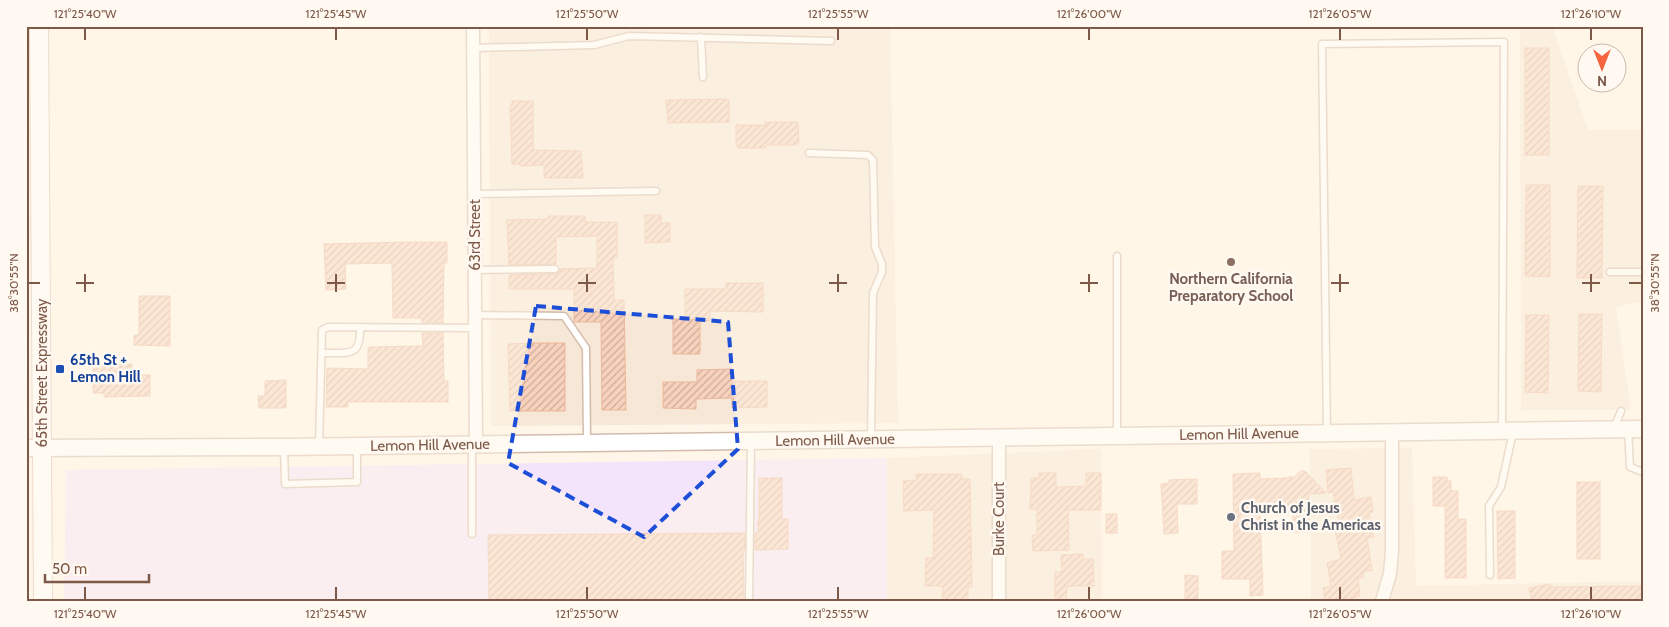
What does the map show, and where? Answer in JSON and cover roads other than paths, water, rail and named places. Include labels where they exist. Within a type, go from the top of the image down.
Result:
[{"type":"main road","name":"65th Street Expressway","points":[[39,26],[34,448],[43,601]]},
{"type":"street","name":"63rd Street","points":[[474,26],[474,444]]},
{"type":"street","name":"Lemon Hill Avenue","points":[[34,448],[284,447],[1628,429]]},
{"type":"street","points":[[1386,600],[1392,551],[1392,432]]},
{"type":"street","name":"Burke Court","points":[[999,437],[999,601]]},
{"type":"lane","points":[[474,48],[594,45],[629,36],[832,41]]},
{"type":"lane","points":[[701,37],[703,77]]},
{"type":"lane","points":[[1327,433],[1322,44],[1504,42],[1508,431],[1501,487],[1489,506],[1490,575]]},
{"type":"lane","points":[[809,153],[868,155],[873,160],[875,247],[882,264],[882,272],[873,293],[871,439]]},
{"type":"lane","points":[[474,194],[656,191]]},
{"type":"lane","points":[[1117,256],[1117,436]]},
{"type":"lane","points":[[475,270],[555,269]]},
{"type":"lane","points":[[1610,272],[1643,272]]},
{"type":"lane","points":[[319,446],[322,330],[328,327],[564,316],[586,348],[587,443]]},
{"type":"lane","points":[[322,352],[353,352],[358,348],[360,341],[360,327]]},
{"type":"lane","points":[[1621,411],[1628,429],[1630,467],[1643,472]]},
{"type":"lane","points":[[748,601],[751,441]]},
{"type":"lane","points":[[472,534],[474,444]]},
{"type":"lane","points":[[284,447],[285,484],[357,482],[357,446]]},
{"type":"place","name":"Northern California Preparatory School","points":[[1231,262]]},
{"type":"place","name":"65th St + Lemon Hill","points":[[60,369]]},
{"type":"place","name":"Church of Jesus Christ in the Americas","points":[[1231,517]]}]
